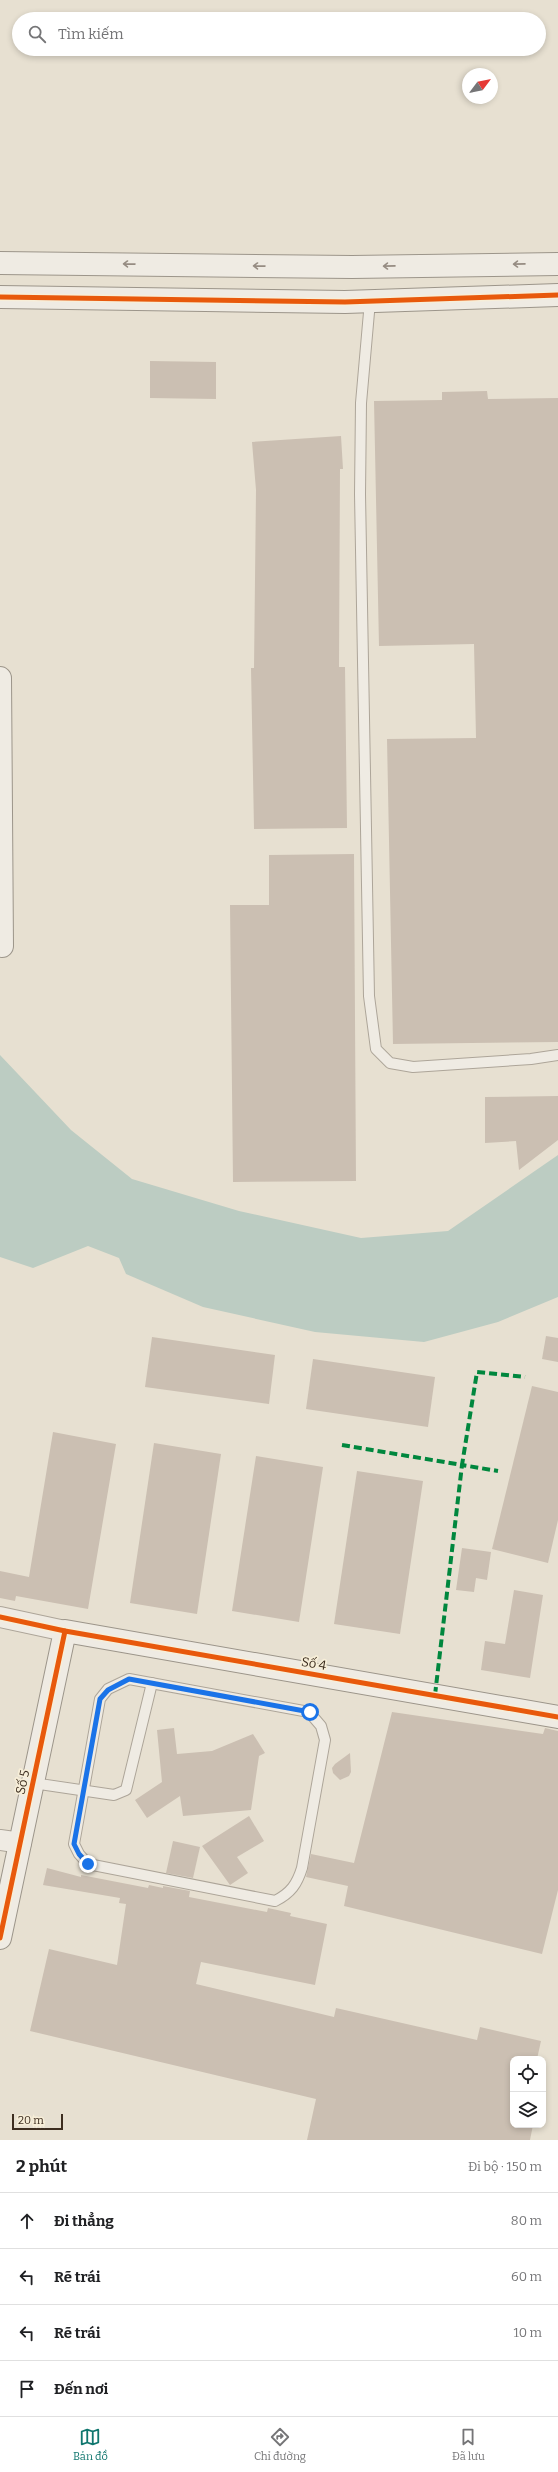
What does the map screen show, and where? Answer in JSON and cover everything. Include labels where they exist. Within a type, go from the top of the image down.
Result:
[{"type":"street","points":[[0,263],[352,267],[558,264]]},
{"type":"street","points":[[0,297],[370,301],[558,295]]},
{"type":"street","points":[[0,678],[2,946]]},
{"type":"street","points":[[0,1617],[66,1631]]},
{"type":"street","name":"Số 4","points":[[66,1631],[558,1716]]},
{"type":"street","name":"Số 5","points":[[0,1938],[10,1841],[33,1783],[66,1631]]},
{"type":"lane","points":[[370,301],[361,404],[360,494],[369,996],[376,1049],[390,1063],[413,1066],[531,1059],[558,1055]]},
{"type":"lane","points":[[129,1679],[310,1712],[321,1726],[325,1740],[297,1883],[286,1895],[275,1901],[88,1864],[79,1854],[74,1844],[84,1792],[100,1699],[108,1690],[123,1680],[129,1679]]},
{"type":"lane","points":[[33,1783],[114,1796],[126,1790],[152,1683]]},
{"type":"shaded area","points":[[0,1055],[71,1130],[132,1179],[239,1211],[361,1238],[448,1231],[558,1155],[558,1297],[498,1322],[424,1342],[315,1332],[203,1307],[126,1274],[119,1258],[88,1246],[33,1268],[0,1257]]},
{"type":"building","points":[[150,361],[216,362],[216,399],[150,398]]},
{"type":"building","points":[[487,391],[488,399],[558,398],[558,1042],[393,1044],[387,739],[476,738],[474,644],[379,646],[374,401],[442,400],[442,392]]},
{"type":"building","points":[[341,436],[343,469],[340,469],[339,667],[345,667],[347,828],[254,829],[251,668],[254,668],[256,490],[252,442]]},
{"type":"building","points":[[354,854],[356,1181],[233,1182],[230,905],[269,905],[269,855]]},
{"type":"building","points":[[558,1096],[558,1140],[519,1170],[516,1141],[485,1143],[485,1097]]},
{"type":"building","points":[[546,1336],[558,1338],[558,1362],[542,1359]]},
{"type":"building","points":[[152,1337],[275,1355],[269,1404],[145,1387]]},
{"type":"building","points":[[313,1359],[435,1377],[428,1427],[306,1409]]},
{"type":"building","points":[[532,1386],[558,1392],[558,1520],[548,1563],[492,1549]]},
{"type":"building","points":[[53,1432],[116,1444],[88,1609],[16,1596],[15,1601],[0,1598],[0,1571],[29,1577]]},
{"type":"building","points":[[154,1443],[221,1454],[197,1614],[130,1603]]},
{"type":"building","points":[[256,1456],[323,1467],[299,1622],[232,1611]]},
{"type":"building","points":[[357,1471],[423,1481],[400,1634],[334,1624]]},
{"type":"building","points":[[462,1548],[491,1552],[487,1580],[476,1578],[474,1592],[456,1590]]},
{"type":"building","points":[[514,1590],[543,1595],[530,1678],[481,1670],[485,1641],[505,1644]]},
{"type":"building","points":[[392,1712],[543,1734],[545,1728],[558,1731],[558,1890],[542,1954],[344,1906],[348,1886],[306,1877],[311,1854],[354,1863]]},
{"type":"building","points":[[174,1728],[177,1754],[212,1751],[253,1734],[265,1753],[259,1756],[251,1810],[183,1816],[180,1796],[147,1818],[135,1800],[162,1782],[157,1730]]},
{"type":"building","points":[[350,1753],[351,1772],[349,1776],[340,1780],[333,1773],[332,1768]]},
{"type":"building","points":[[249,1816],[264,1841],[237,1857],[248,1873],[230,1885],[202,1846]]},
{"type":"building","points":[[173,1841],[200,1847],[193,1878],[166,1873]]},
{"type":"building","points":[[47,1868],[81,1877],[81,1875],[148,1888],[149,1885],[163,1888],[163,1886],[190,1891],[189,1897],[267,1912],[268,1908],[291,1913],[290,1916],[327,1924],[315,1985],[201,1962],[196,1984],[334,2017],[336,2008],[477,2040],[480,2027],[541,2041],[538,2056],[510,2056],[510,2128],[532,2128],[530,2140],[307,2140],[316,2099],[30,2031],[49,1949],[117,1965],[126,1904],[119,1903],[120,1898],[43,1885]]},
{"type":"marked path","points":[[342,1445],[462,1465],[477,1372],[525,1377]]},
{"type":"marked path","points":[[435,1695],[462,1465],[498,1471]]},
{"type":"cycle path","points":[[0,297],[345,302],[558,295]]},
{"type":"cycle path","points":[[0,1617],[65,1631],[558,1717]]},
{"type":"cycle path","points":[[0,1938],[65,1631]]},
{"type":"route","points":[[88,1864],[79,1854],[74,1844],[100,1699],[108,1690],[123,1680],[129,1679],[310,1712]]}]
